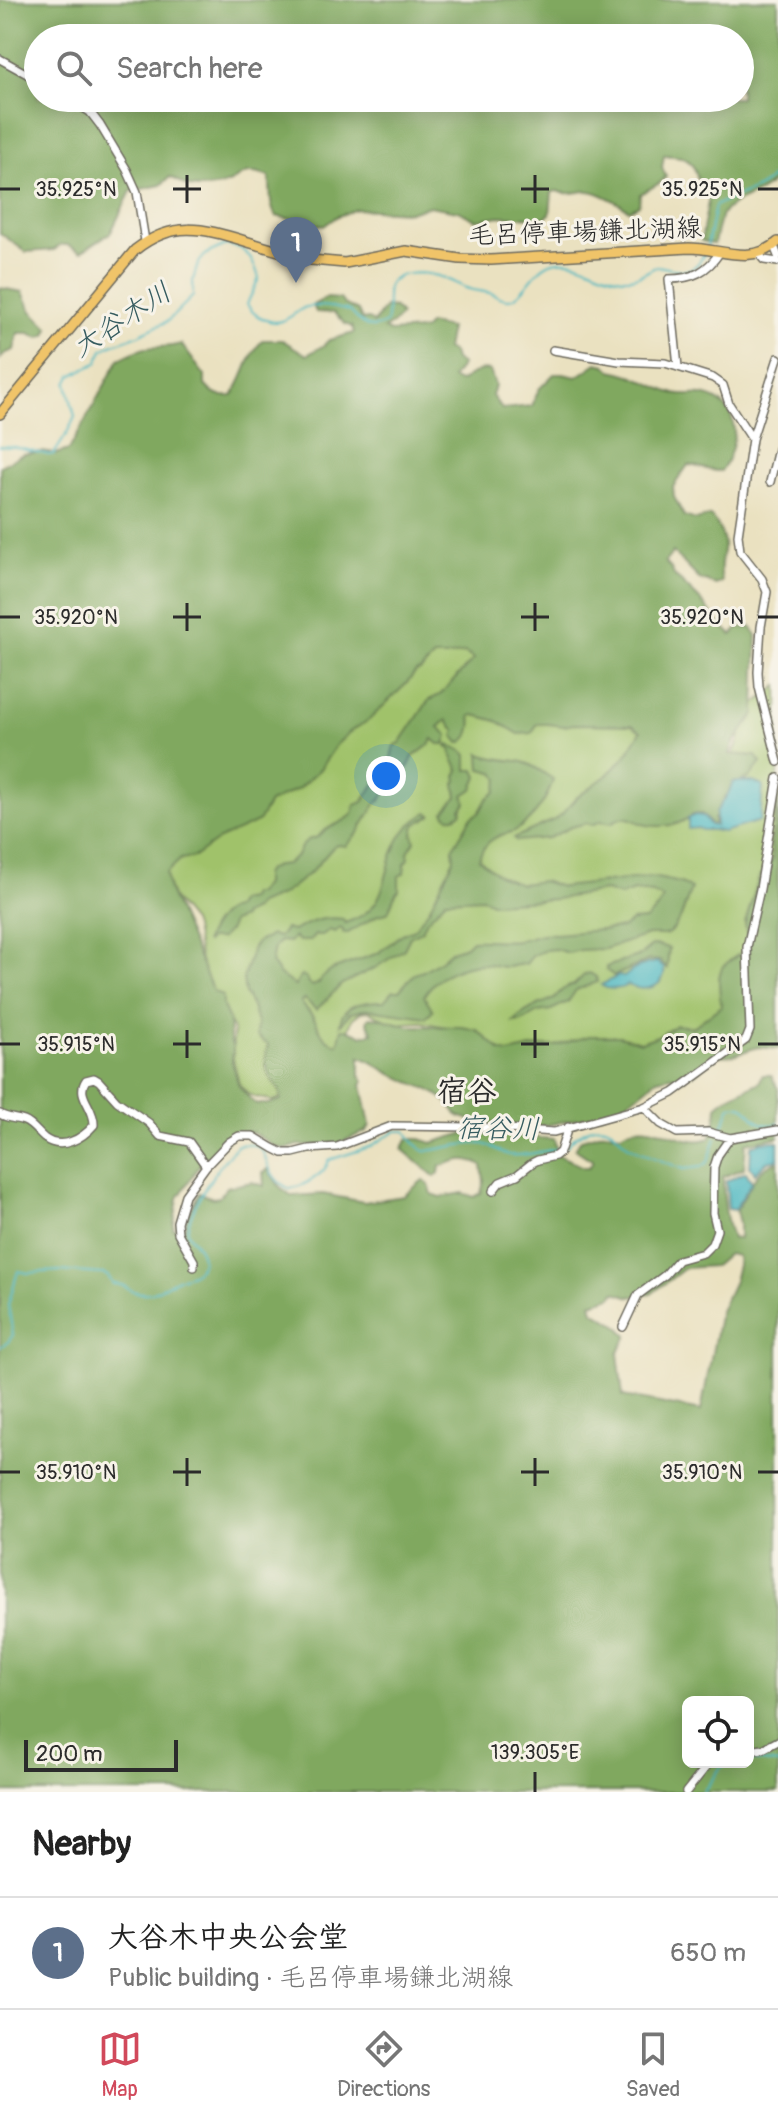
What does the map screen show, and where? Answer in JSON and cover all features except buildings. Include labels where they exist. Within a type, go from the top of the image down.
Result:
[{"type":"main road","name":"毛呂停車場鎌北湖線","points":[[145,241],[164,232],[202,229],[329,263],[406,251],[491,260],[679,248],[743,256],[777,248]]},
{"type":"main road","points":[[0,414],[145,241]]},
{"type":"street","points":[[0,59],[24,72]]},
{"type":"street","points":[[90,112],[127,170],[137,192],[145,241]]},
{"type":"street","points":[[678,367],[669,279],[694,277],[709,265],[711,250]]},
{"type":"street","points":[[758,253],[764,260],[778,262]]},
{"type":"street","points":[[553,350],[619,361],[665,363],[713,378],[723,385],[729,404],[752,439]]},
{"type":"street","points":[[778,358],[752,439],[738,540],[740,551],[765,584],[767,592],[758,672],[778,762]]},
{"type":"street","points":[[770,482],[778,449]]},
{"type":"street","points":[[194,1267],[194,1261],[178,1233],[177,1222],[185,1195],[206,1166],[239,1136],[253,1136],[283,1153],[293,1153],[337,1147],[392,1126],[554,1132],[644,1107],[686,1085],[746,1040],[750,1030],[747,947],[778,781]]},
{"type":"street","points":[[0,1114],[23,1121],[53,1144],[69,1143],[94,1125],[94,1114],[81,1088],[86,1080],[94,1078],[117,1101],[149,1123],[160,1136],[189,1142],[206,1166]]},
{"type":"street","points":[[644,1107],[661,1124],[677,1133],[708,1132],[730,1138],[778,1130]]},
{"type":"street","points":[[493,1191],[500,1182],[517,1175],[532,1163],[560,1152],[568,1127]]},
{"type":"street","points":[[623,1327],[638,1295],[659,1280],[678,1260],[703,1253],[712,1244],[717,1230],[713,1213],[714,1167],[730,1138]]},
{"type":"street","points":[[754,1750],[778,1741]]},
{"type":"street","points":[[686,1792],[705,1768]]},
{"type":"green space","points":[[0,0],[778,0],[778,175],[766,188],[724,212],[714,244],[701,241],[709,196],[701,187],[693,166],[684,158],[664,155],[662,167],[666,177],[640,194],[639,205],[629,210],[592,192],[557,191],[552,192],[550,214],[544,218],[499,216],[476,220],[458,211],[429,206],[409,212],[356,209],[324,226],[276,216],[271,202],[269,177],[260,174],[247,173],[217,187],[204,188],[190,187],[170,177],[161,185],[131,191],[111,232],[81,252],[61,245],[54,250],[26,252],[0,233]]},
{"type":"green space","points":[[0,288],[23,292],[31,310],[49,328],[46,335],[39,338],[29,333],[18,333],[14,350],[0,359]]},
{"type":"green space","points":[[326,298],[340,299],[358,311],[362,320],[369,319],[374,323],[385,307],[395,308],[401,315],[384,329],[390,332],[423,330],[429,324],[450,328],[446,349],[462,365],[452,378],[459,382],[477,371],[490,371],[495,385],[492,396],[502,409],[532,406],[539,389],[554,374],[577,377],[597,363],[675,394],[706,396],[726,408],[734,428],[734,439],[721,471],[688,465],[673,487],[674,497],[684,516],[696,520],[711,516],[718,527],[724,543],[722,582],[716,585],[699,579],[673,552],[665,562],[732,635],[739,628],[751,627],[757,635],[755,714],[735,741],[730,754],[756,756],[761,763],[749,778],[724,798],[727,805],[714,819],[714,825],[702,814],[663,826],[622,818],[612,823],[601,821],[571,827],[549,838],[516,841],[514,838],[554,820],[576,798],[606,776],[625,757],[641,731],[632,725],[537,724],[532,733],[519,734],[497,721],[475,715],[471,716],[468,736],[459,743],[454,736],[456,731],[447,720],[439,727],[448,735],[445,744],[433,739],[413,757],[395,782],[388,781],[381,800],[346,846],[334,846],[312,871],[291,888],[258,904],[254,910],[232,922],[220,939],[210,939],[206,943],[220,917],[234,909],[239,901],[257,894],[264,884],[267,870],[287,864],[308,840],[318,837],[353,814],[355,805],[363,802],[391,758],[394,746],[400,743],[429,700],[440,695],[474,659],[465,653],[434,657],[369,720],[336,745],[320,769],[298,789],[269,803],[258,822],[219,839],[194,857],[181,859],[166,873],[169,891],[213,991],[223,996],[233,1049],[232,1062],[239,1086],[257,1104],[281,1100],[279,1089],[267,1069],[268,1045],[256,1036],[257,1023],[245,994],[243,979],[253,947],[270,935],[279,937],[285,929],[293,931],[329,918],[343,919],[345,923],[361,916],[379,897],[396,846],[404,832],[428,812],[432,815],[415,825],[415,841],[408,852],[404,873],[399,876],[399,890],[387,913],[348,933],[343,933],[340,928],[335,932],[330,930],[315,935],[310,941],[299,941],[294,937],[289,942],[280,941],[274,947],[271,963],[280,975],[295,986],[301,976],[313,986],[332,970],[378,953],[402,934],[414,929],[429,909],[454,859],[453,848],[471,818],[496,792],[499,779],[493,772],[481,769],[480,754],[523,762],[553,779],[548,794],[534,814],[515,831],[491,840],[479,859],[500,876],[520,884],[542,881],[562,887],[651,877],[683,884],[691,889],[681,917],[672,931],[665,935],[648,935],[605,949],[568,953],[546,950],[533,955],[526,964],[508,967],[486,964],[457,969],[434,983],[424,996],[433,1010],[426,1017],[367,1009],[350,1013],[340,1025],[341,1018],[350,1008],[384,1001],[393,991],[399,991],[414,974],[472,940],[512,941],[544,934],[623,928],[632,921],[646,920],[663,898],[652,893],[634,891],[620,896],[605,891],[556,899],[494,903],[482,898],[446,900],[422,930],[410,937],[404,949],[342,984],[316,1010],[305,999],[301,1002],[326,1038],[338,1044],[342,1029],[361,1035],[373,1033],[367,1022],[369,1017],[408,1026],[477,1030],[501,1051],[508,1053],[555,1046],[589,1036],[619,1036],[641,1042],[676,1025],[693,1027],[721,1006],[721,970],[749,948],[745,923],[760,875],[773,860],[771,843],[778,800],[778,1049],[758,1047],[733,1055],[717,1056],[684,1079],[672,1076],[657,1079],[617,1108],[602,1114],[537,1127],[476,1122],[458,1116],[445,1100],[430,1090],[360,1057],[360,1075],[364,1081],[362,1085],[370,1125],[367,1131],[339,1143],[298,1145],[287,1149],[276,1147],[252,1132],[234,1134],[198,1167],[178,1198],[173,1229],[184,1228],[199,1193],[213,1198],[219,1197],[227,1187],[252,1182],[264,1186],[263,1173],[268,1169],[280,1187],[292,1196],[323,1194],[364,1202],[404,1196],[423,1180],[432,1194],[441,1197],[463,1193],[474,1197],[481,1193],[484,1181],[482,1166],[466,1160],[456,1161],[440,1166],[435,1177],[402,1149],[408,1139],[432,1143],[465,1133],[554,1139],[558,1155],[589,1167],[593,1161],[575,1149],[581,1139],[605,1132],[621,1134],[643,1127],[689,1139],[710,1138],[717,1106],[726,1098],[760,1082],[762,1075],[771,1075],[778,1089],[778,1137],[746,1143],[744,1168],[723,1177],[725,1208],[732,1239],[739,1238],[736,1210],[757,1175],[778,1161],[778,1792],[0,1792],[0,466],[23,454],[56,454],[69,450],[119,359],[146,348],[181,344],[205,376],[208,389],[217,395],[232,396],[253,353],[263,340],[282,340],[307,355],[329,340],[354,333],[352,327],[334,313],[316,312],[313,305]],"holes":[[[728,1254],[737,1256],[734,1281],[720,1311],[701,1411],[623,1396],[618,1353],[628,1336],[615,1323],[593,1311],[591,1303],[612,1297],[615,1292],[631,1297],[651,1294],[685,1268],[714,1266]]]},
{"type":"green space","points":[[462,651],[482,665],[537,677],[637,728],[671,759],[732,757],[739,741],[743,713],[778,686],[778,972],[711,1021],[674,1031],[652,1042],[513,1055],[504,1054],[477,1033],[421,1022],[393,1024],[369,1011],[361,1012],[353,1018],[349,1027],[349,1043],[339,1049],[318,1035],[280,1099],[272,1101],[248,1094],[239,1084],[233,1059],[233,1029],[210,994],[192,922],[173,899],[151,848],[397,689],[430,658]]},
{"type":"green space","points":[[448,744],[467,755],[467,770],[475,770],[478,777],[473,789],[464,795],[466,803],[462,812],[453,817],[444,812],[457,797],[455,783],[459,770]]},
{"type":"green space","points":[[655,945],[669,948],[667,968],[660,961],[649,960],[614,976],[606,970],[606,967],[641,955]]},
{"type":"green space","points":[[590,973],[598,982],[576,990],[568,1002],[513,1022],[532,1008],[555,999],[563,990]]},
{"type":"water","points":[[733,782],[753,782],[763,786],[760,821],[723,832],[688,829],[688,818],[695,815],[703,816],[710,825],[716,826],[716,812]]},
{"type":"water","points":[[657,962],[664,968],[664,975],[652,987],[640,989],[628,985],[611,989],[601,985],[618,976],[624,977],[643,965]]},
{"type":"water","points":[[778,1141],[778,1159],[768,1161],[755,1173],[750,1167],[751,1146]]},
{"type":"water","points":[[746,1172],[752,1182],[734,1210],[728,1209],[726,1181]]},
{"type":"waterway","name":"大谷木川","points":[[707,246],[715,206],[765,184],[778,170]]},
{"type":"waterway","name":"大谷木川","points":[[0,446],[54,454],[75,417],[67,384],[71,376],[97,363],[103,350],[111,345],[168,321],[193,296],[193,280],[198,264],[206,254],[226,245],[240,248],[256,269],[259,278],[247,304],[263,319],[279,322],[306,307],[322,306],[350,311],[361,323],[370,327],[386,323],[388,287],[391,281],[403,275],[432,275],[507,299],[518,295],[539,271],[553,262],[572,261],[615,277],[629,278],[657,266],[691,269],[705,252]]},
{"type":"waterway","name":"宿谷川","points":[[720,1132],[731,1106],[738,1105],[759,1122],[778,1124]]},
{"type":"waterway","name":"宿谷川","points":[[566,1147],[586,1130],[604,1127],[635,1149],[684,1169],[701,1167],[708,1162],[716,1138]]},
{"type":"waterway","name":"宿谷川","points":[[0,1347],[13,1335],[8,1305],[18,1271],[103,1274],[113,1284],[142,1293],[158,1290],[196,1271],[202,1257],[187,1232],[189,1222],[206,1186],[238,1145],[260,1148],[276,1178],[290,1189],[314,1179],[329,1160],[370,1147],[395,1131],[406,1131],[413,1142],[425,1151],[474,1144],[489,1145],[510,1155],[559,1149]]},
{"type":"waterway","points":[[754,1761],[778,1764]]},
{"type":"waterway","points":[[703,1792],[720,1768]]},
{"type":"place","name":"大谷木中央公会堂","points":[[296,283]]},
{"type":"district","name":"宿谷","points":[[467,1091]]}]
